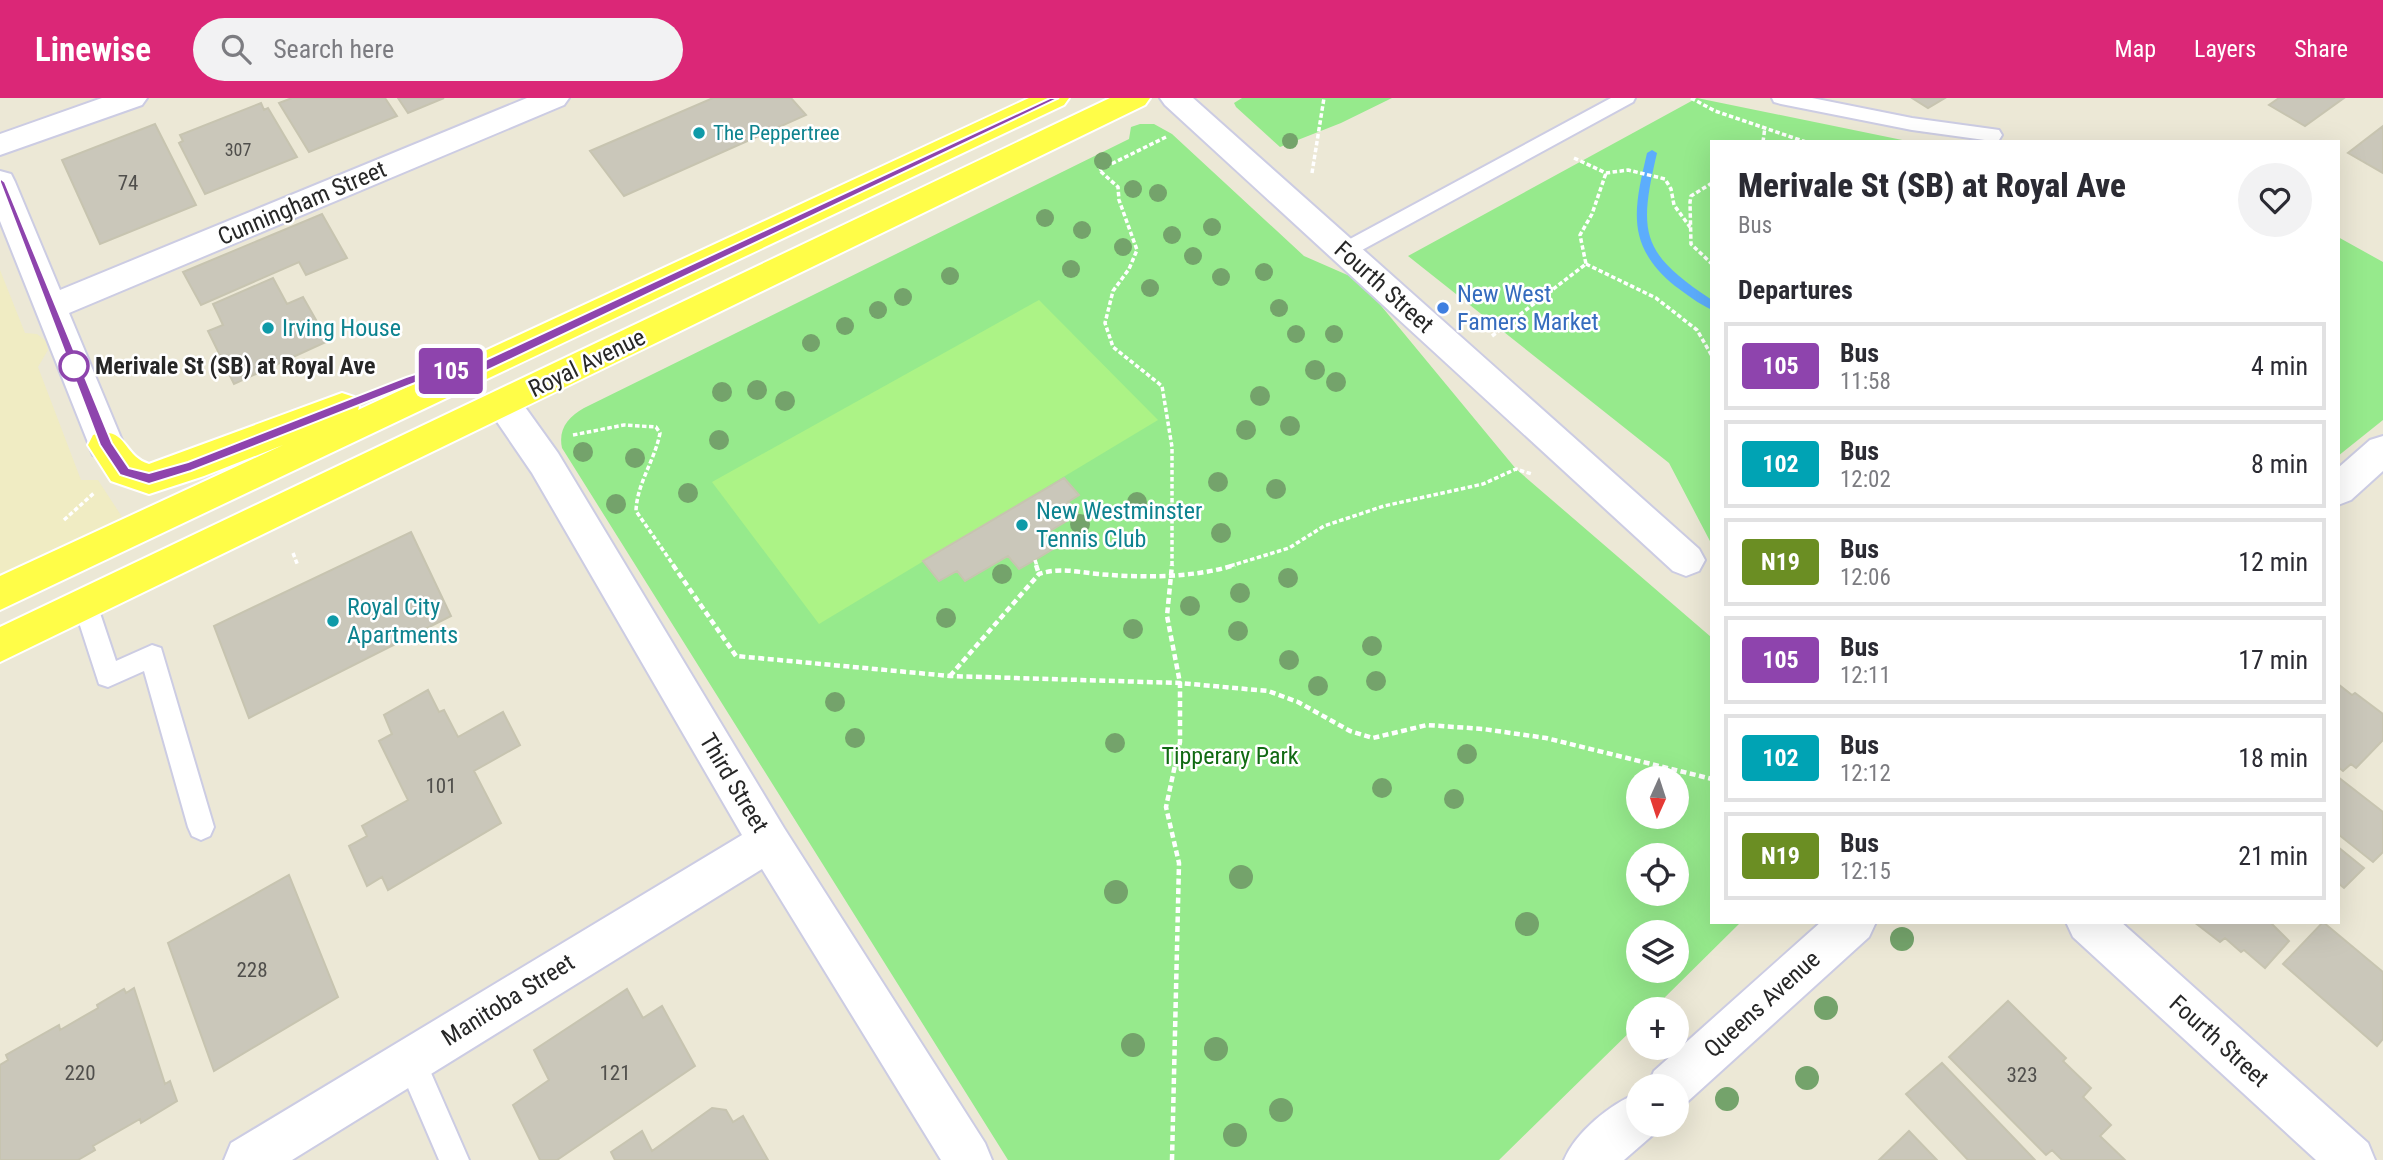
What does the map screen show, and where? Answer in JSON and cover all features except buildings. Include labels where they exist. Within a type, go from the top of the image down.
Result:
[{"type":"main road","name":"Royal Avenue","points":[[0,594],[1054,98]]},
{"type":"main road","name":"Royal Avenue","points":[[0,645],[1135,98]]},
{"type":"main road","points":[[106,445],[124,471],[142,478],[160,477],[410,380],[431,373],[481,368]]},
{"type":"street","points":[[0,145],[132,98]]},
{"type":"street","name":"Cunningham Street","points":[[50,307],[554,98]]},
{"type":"street","name":"Fourth Street","points":[[1175,98],[1686,560]]},
{"type":"street","points":[[0,182],[106,445]]},
{"type":"street","name":"Third Street","points":[[503,403],[545,463],[769,842],[968,1160]]},
{"type":"street","points":[[2340,488],[2383,450]]},
{"type":"street","name":"Manitoba Street","points":[[248,1160],[769,842]]},
{"type":"street","name":"Queens Avenue","points":[[1684,1074],[1852,924]]},
{"type":"street","name":"Fourth Street","points":[[2090,924],[2351,1160]]},
{"type":"street","points":[[1588,1160],[1626,1126]]},
{"type":"lane","points":[[1344,251],[1626,98]]},
{"type":"lane","points":[[1781,98],[1912,124],[1992,135]]},
{"type":"lane","points":[[85,604],[108,676],[152,656],[201,827]]},
{"type":"lane","points":[[411,1060],[454,1160]]},
{"type":"path","points":[[1311,175],[1324,98]]},
{"type":"path","points":[[1691,98],[1715,111],[1798,140]]},
{"type":"path","points":[[1763,140],[1765,127]]},
{"type":"path","points":[[1166,137],[1099,170],[1118,187],[1119,200],[1137,250],[1129,270],[1113,291],[1105,324],[1113,347],[1162,386],[1172,447],[1172,576],[1167,616],[1181,682],[1180,742],[1166,807],[1179,863],[1172,1160]]},
{"type":"path","points":[[1573,158],[1606,173],[1628,170],[1665,179],[1671,189],[1670,196],[1676,211],[1690,227]]},
{"type":"path","points":[[1606,173],[1592,214],[1580,236],[1586,264],[1656,298],[1697,330],[1710,353]]},
{"type":"path","points":[[1710,184],[1691,196],[1690,227],[1690,244],[1710,262]]},
{"type":"path","points":[[1463,358],[1586,264]]},
{"type":"path","points":[[1702,339],[1710,341]]},
{"type":"path","points":[[561,440],[611,426],[641,424],[656,427],[660,433],[659,449],[635,499],[636,511],[736,656],[950,676],[1181,682],[1268,691],[1298,702],[1350,731],[1373,738],[1427,725],[1483,729],[1546,738],[1710,779]]},
{"type":"path","points":[[950,676],[1039,574],[1057,568],[1098,574],[1172,576],[1212,572],[1254,562],[1289,548],[1324,526],[1384,506],[1483,484],[1516,469],[1541,478]]},
{"type":"path","points":[[293,553],[298,566]]},
{"type":"path","points":[[1035,560],[1039,574]]},
{"type":"shaded area","points":[[0,270],[25,333],[37,334],[46,341],[48,350],[38,367],[81,480],[98,480],[126,523],[0,583]]},
{"type":"green space","points":[[1242,98],[1392,98],[1341,123],[1280,147],[1236,107],[1234,103]]},
{"type":"green space","points":[[1697,98],[1902,140],[1710,140],[1710,541],[1669,463],[1408,256]]},
{"type":"green space","name":"Tipperary Park","points":[[1154,124],[1172,134],[1304,256],[1352,277],[1373,296],[1516,469],[1710,636],[1710,924],[1739,924],[1689,973],[1689,920],[1626,920],[1626,983],[1679,983],[1665,997],[1626,997],[1626,1036],[1499,1160],[1008,1160],[562,448],[563,429],[573,415],[1129,139],[1131,127]]},
{"type":"green space","points":[[2340,238],[2383,262],[2383,420],[2340,454]]},
{"type":"green space","points":[[1039,300],[1158,420],[819,624],[712,482]]},
{"type":"waterway","points":[[1652,153],[1642,206],[1646,244],[1668,274],[1710,305]]},
{"type":"bus line","name":"105","points":[[0,182],[106,445],[124,471],[132,476],[149,478],[191,466],[431,373],[481,368],[1053,98]]},
{"type":"place","name":"The Peppertree","points":[[699,133]]},
{"type":"place","name":"New West Famers Market","points":[[1443,308]]},
{"type":"place","name":"Irving House","points":[[268,328]]},
{"type":"place","name":"Merivale St (SB) at Royal Ave","points":[[74,366]]},
{"type":"place","name":"New Westminster Tennis Club","points":[[1022,525]]},
{"type":"place","name":"Royal City Apartments","points":[[333,621]]}]
